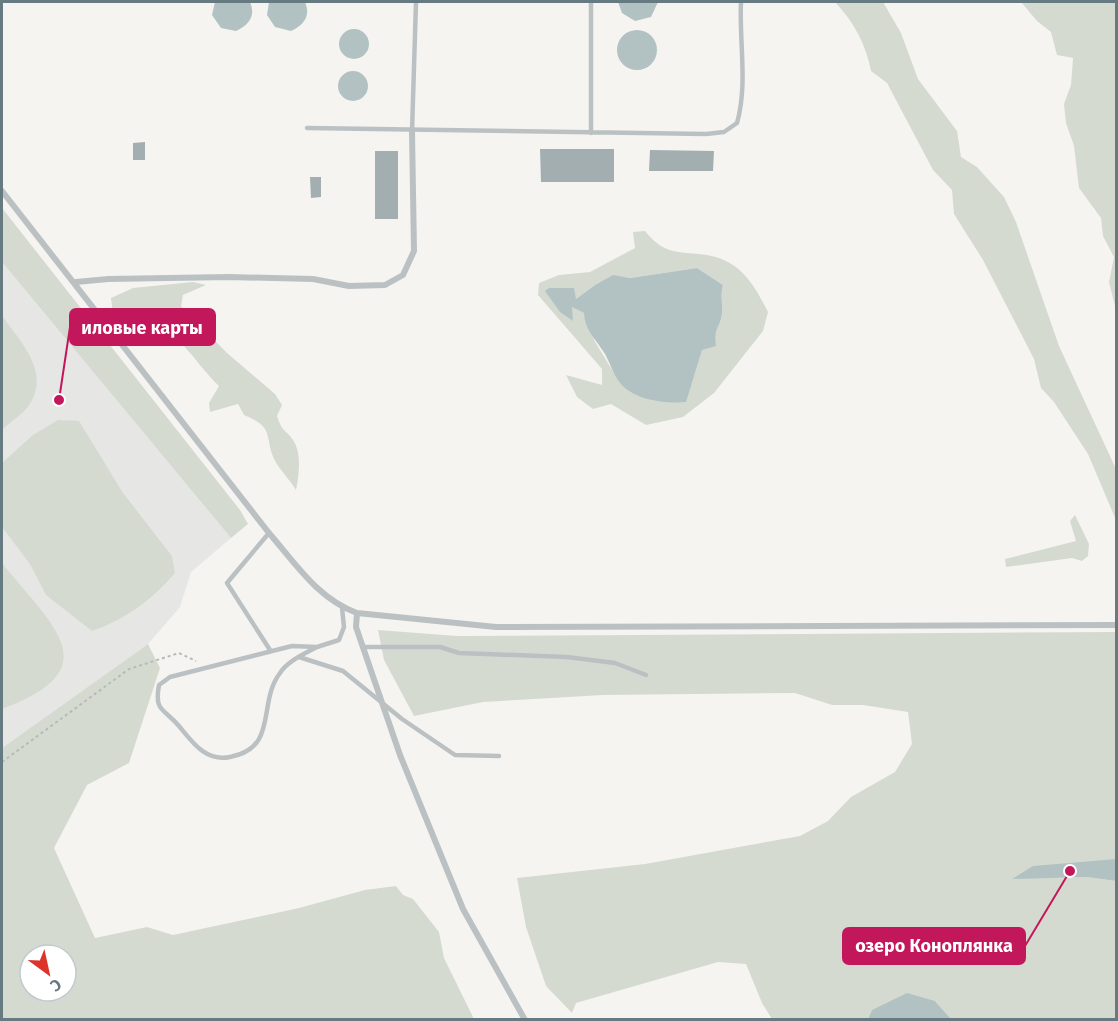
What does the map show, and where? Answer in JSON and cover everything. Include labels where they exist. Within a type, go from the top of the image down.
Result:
[{"type":"street","points":[[76,282],[108,279],[229,277],[314,279],[349,286],[384,285],[403,275],[414,251],[412,132]]},
{"type":"street","points":[[2,191],[76,282],[269,532],[309,581],[342,608],[357,613],[496,627],[1116,625]]},
{"type":"street","points":[[357,613],[356,627],[400,755],[463,909],[525,1020]]},
{"type":"lane","points":[[412,132],[416,2]]},
{"type":"lane","points":[[591,2],[591,133]]},
{"type":"lane","points":[[307,128],[412,132],[706,134],[724,132],[737,123],[744,99],[740,38],[741,2]]},
{"type":"lane","points":[[269,532],[227,582],[270,650]]},
{"type":"lane","points":[[317,647],[292,646],[270,650],[170,677],[159,685],[157,700],[163,714],[176,723],[201,751],[211,757],[225,758],[242,755],[258,743],[265,728],[268,700],[279,673],[298,657],[317,647],[339,640],[345,627],[342,608]]},
{"type":"lane","points":[[363,647],[440,648],[459,652],[567,657],[615,663],[646,675]]},
{"type":"lane","points":[[298,657],[343,671],[455,755],[499,756]]},
{"type":"path","points":[[2,762],[129,669],[179,653],[206,667]]},
{"type":"shaded area","points":[[215,2],[250,2],[252,16],[245,26],[236,31],[221,28],[212,15]]},
{"type":"shaded area","points":[[269,2],[305,2],[307,16],[300,26],[291,31],[275,27],[267,15]]},
{"type":"shaded area","points":[[618,2],[658,2],[651,17],[635,21],[622,13]]},
{"type":"shaded area","points":[[835,2],[883,2],[901,33],[918,79],[957,131],[961,157],[977,167],[1004,197],[1016,222],[1059,346],[1116,469],[1116,520],[1088,454],[1054,402],[1041,388],[1034,359],[983,260],[954,214],[952,190],[933,170],[887,83],[871,71],[858,34]]},
{"type":"shaded area","points":[[1021,2],[1116,2],[1116,310],[1109,282],[1114,257],[1103,236],[1101,218],[1079,188],[1074,146],[1066,123],[1064,104],[1071,85],[1073,58],[1057,55],[1051,32],[1037,21]]},
{"type":"shaded area","points":[[354,29],[365,33],[369,44],[365,55],[354,59],[343,55],[339,44],[343,33]]},
{"type":"shaded area","points":[[637,30],[645,31],[651,36],[656,42],[656,58],[651,64],[645,69],[637,70],[629,69],[623,64],[618,58],[617,50],[618,42],[623,36],[629,31]]},
{"type":"shaded area","points":[[353,71],[364,75],[368,86],[364,97],[353,101],[342,97],[338,86],[342,75]]},
{"type":"shaded area","points":[[2,208],[240,510],[248,524],[231,538],[2,262]]},
{"type":"shaded area","points":[[645,231],[653,240],[669,250],[716,257],[734,266],[748,278],[768,312],[763,331],[714,393],[683,417],[646,425],[611,404],[593,409],[577,397],[566,375],[602,385],[602,369],[538,295],[539,283],[559,275],[590,272],[635,248],[633,232]],"holes":[[[697,268],[723,285],[721,318],[701,352],[690,383],[620,383],[594,340],[584,313],[571,306],[573,321],[549,288],[575,300],[595,285],[613,276],[630,278]]]},
{"type":"shaded area","points":[[2,262],[231,538],[191,572],[180,607],[148,644],[2,748]]},
{"type":"shaded area","points":[[697,268],[723,285],[722,313],[716,331],[716,346],[702,350],[686,402],[650,400],[626,389],[618,380],[589,330],[584,313],[572,307],[573,321],[560,312],[545,291],[549,288],[574,288],[576,299],[613,275],[630,278]]},
{"type":"shaded area","points":[[193,282],[206,285],[183,295],[181,306],[227,353],[275,394],[282,405],[277,416],[279,422],[293,440],[298,451],[299,471],[296,490],[274,459],[264,428],[244,415],[238,404],[210,412],[209,403],[219,386],[174,335],[164,326],[140,313],[128,320],[113,315],[111,298],[133,288]]},
{"type":"shaded area","points":[[2,316],[31,359],[36,371],[37,383],[27,408],[2,430]]},
{"type":"shaded area","points":[[58,420],[79,421],[123,493],[172,556],[175,573],[138,608],[92,631],[46,595],[30,564],[2,527],[2,463],[33,435]]},
{"type":"shaded area","points":[[1075,515],[1089,544],[1088,556],[1082,561],[1072,558],[1006,567],[1005,559],[1076,541],[1070,521]]},
{"type":"shaded area","points":[[2,563],[53,626],[62,644],[63,661],[55,678],[36,693],[2,709]]},
{"type":"shaded area","points":[[378,630],[457,636],[1116,632],[1116,859],[1013,878],[1086,877],[1116,881],[1116,1019],[951,1019],[935,1001],[872,1010],[868,1019],[772,1019],[762,1003],[746,964],[718,962],[576,1003],[572,1013],[546,986],[526,927],[517,878],[645,864],[800,836],[828,821],[851,797],[895,772],[912,744],[908,712],[863,705],[832,705],[795,693],[603,695],[483,702],[414,716],[384,660]]},
{"type":"shaded area","points":[[148,644],[160,668],[129,763],[87,785],[54,848],[95,938],[147,927],[173,935],[299,908],[365,890],[396,886],[403,895],[413,899],[439,932],[444,958],[474,1019],[2,1019],[2,748]]},
{"type":"shaded area","points":[[1116,859],[1116,881],[1086,877],[1012,879],[1033,866]]},
{"type":"shaded area","points":[[907,993],[935,1001],[951,1019],[868,1019],[872,1010]]},
{"type":"building","points":[[145,142],[145,160],[133,160],[133,143]]},
{"type":"building","points":[[540,149],[614,149],[614,182],[541,182]]},
{"type":"building","points":[[650,150],[714,151],[713,171],[649,171]]},
{"type":"building","points":[[375,151],[398,151],[398,219],[375,219]]},
{"type":"building","points":[[310,177],[321,177],[321,197],[311,198]]},
{"type":"place","name":"иловые карты","points":[[59,400]]},
{"type":"place","name":"озеро Коноплянка","points":[[1070,871]]}]
